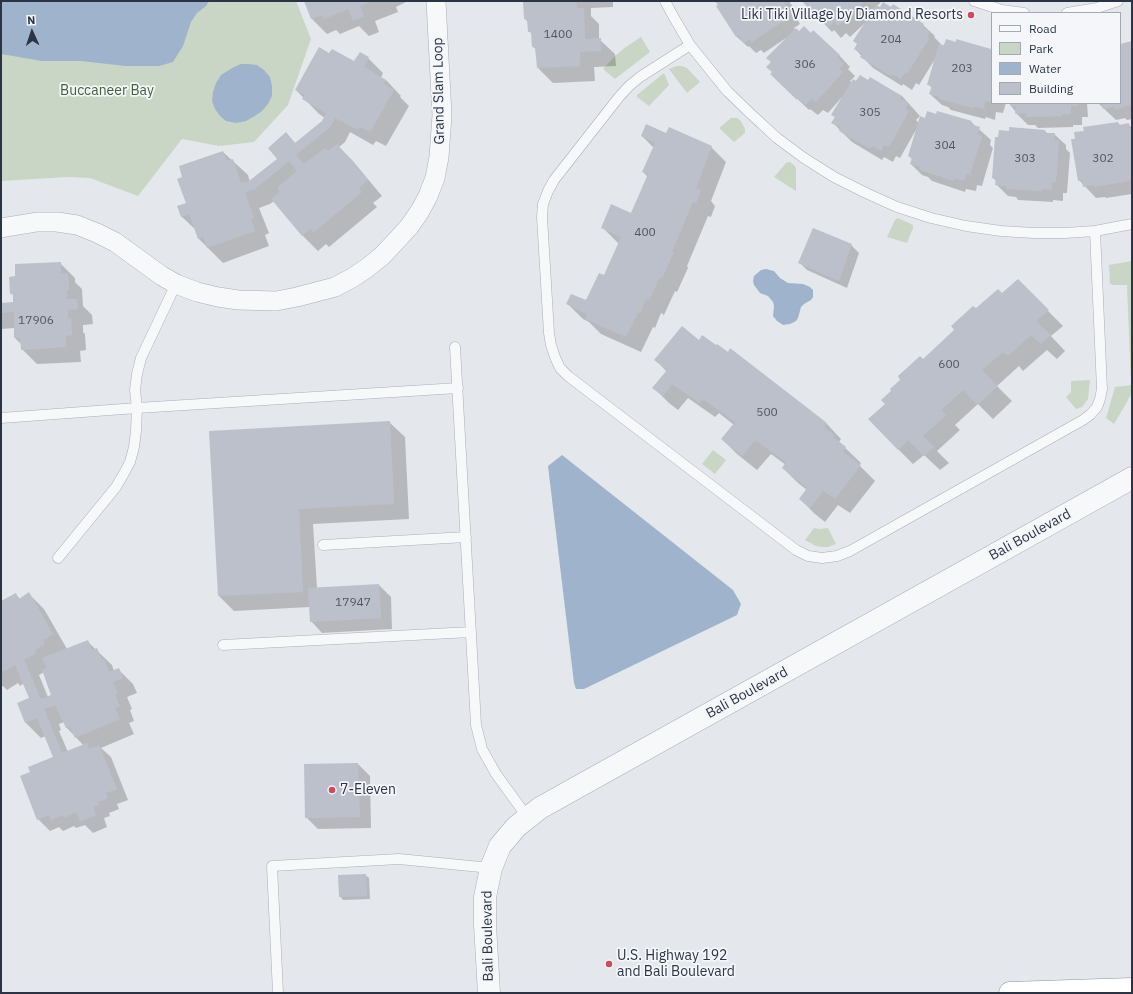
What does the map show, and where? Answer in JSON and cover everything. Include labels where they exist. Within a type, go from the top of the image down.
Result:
[{"type":"highway","points":[[1010,993],[1132,989]]},
{"type":"street","name":"Grand Slam Loop","points":[[1,228],[37,222],[57,222],[78,225],[115,242],[155,272],[176,284],[197,292],[238,300],[276,301],[297,298],[335,286],[352,278],[382,256],[409,226],[420,211],[435,178],[439,157],[442,115],[436,1]]},
{"type":"street","name":"Bali Boulevard","points":[[489,993],[485,897],[491,868],[500,846],[516,827],[540,808],[1132,478]]},
{"type":"lane","points":[[665,1],[690,45],[727,90],[777,138],[804,158],[834,177],[866,193],[897,207],[931,218],[966,226],[1001,231],[1066,233],[1095,231],[1132,224]]},
{"type":"lane","points":[[974,1],[1002,10],[1017,12]]},
{"type":"lane","points":[[1073,12],[1097,8],[1118,1]]},
{"type":"lane","points":[[690,45],[640,77],[629,86],[558,174],[548,191],[543,204],[542,217],[551,346],[554,357],[560,368],[568,376],[796,550],[808,556],[822,558],[837,556],[850,551],[1083,420],[1097,407],[1102,389],[1095,231]]},
{"type":"lane","points":[[58,558],[116,487],[130,462],[136,431],[136,374],[141,358],[176,284]]},
{"type":"lane","points":[[455,347],[476,725],[482,749],[496,774],[528,818]]},
{"type":"lane","points":[[1,418],[458,388]]},
{"type":"lane","points":[[324,545],[466,537]]},
{"type":"lane","points":[[223,645],[471,632]]},
{"type":"lane","points":[[278,993],[272,866],[398,859],[491,868]]},
{"type":"green space","name":"Buccaneer Bay","points":[[1,1],[296,1],[311,39],[288,105],[254,142],[219,146],[182,139],[138,196],[90,178],[68,177],[1,181]]},
{"type":"green space","points":[[641,37],[650,52],[615,79],[603,69],[623,49]]},
{"type":"green space","points":[[677,66],[687,68],[700,82],[687,93],[669,69]]},
{"type":"green space","points":[[664,73],[669,85],[649,106],[637,97],[637,95]]},
{"type":"green space","points":[[731,118],[737,118],[741,121],[745,129],[745,133],[734,142],[719,128]]},
{"type":"green space","points":[[790,162],[795,166],[796,170],[796,191],[774,177],[786,163]]},
{"type":"green space","points":[[898,218],[913,225],[907,243],[887,237],[895,220]]},
{"type":"green space","points":[[1132,261],[1132,393],[1114,424],[1106,418],[1115,387],[1131,385],[1127,285],[1110,284],[1109,265]]},
{"type":"green space","points":[[1090,380],[1088,399],[1082,407],[1076,409],[1066,397],[1071,392],[1071,381]]},
{"type":"green space","points":[[713,450],[726,460],[715,474],[702,464]]},
{"type":"green space","points":[[814,528],[828,528],[836,544],[828,547],[822,547],[816,546],[805,540]]},
{"type":"water","points":[[1,1],[209,1],[206,6],[197,13],[191,22],[183,46],[173,62],[159,66],[125,66],[81,61],[42,61],[1,54]]},
{"type":"water","points":[[241,64],[257,65],[264,70],[270,77],[272,96],[262,111],[246,121],[236,123],[226,121],[220,116],[212,101],[216,83],[221,75]]},
{"type":"water","points":[[766,269],[774,271],[780,278],[788,283],[803,284],[813,290],[813,297],[801,307],[796,321],[783,325],[777,321],[773,316],[773,302],[768,296],[760,293],[754,285],[754,276],[761,270]]},
{"type":"water","points":[[562,455],[733,590],[741,604],[737,615],[584,689],[576,689],[574,683],[548,466]]},
{"type":"building","points":[[304,1],[372,1],[360,6],[364,16],[353,21],[348,9],[324,19],[322,15],[311,19]]},
{"type":"building","points":[[523,1],[576,1],[577,8],[584,8],[585,39],[601,38],[601,51],[580,52],[580,66],[537,68],[535,47],[532,47],[531,32],[528,32],[527,19],[524,19]]},
{"type":"building","points":[[715,1],[787,1],[784,3],[790,12],[783,16],[786,19],[752,42],[750,39],[744,43],[738,35],[736,37],[716,6],[718,5]]},
{"type":"building","points":[[802,1],[865,1],[838,26],[834,22],[829,27],[822,19],[820,22]]},
{"type":"building","points":[[883,2],[891,7],[893,4],[924,24],[922,27],[930,32],[927,37],[929,39],[907,74],[905,72],[901,79],[892,74],[891,76],[860,57],[862,54],[854,49],[857,44],[853,41],[876,5],[880,7]]},
{"type":"building","points":[[804,26],[811,33],[813,30],[840,55],[837,57],[844,64],[839,69],[843,72],[816,102],[811,99],[806,105],[798,98],[797,100],[770,74],[772,72],[766,67],[771,62],[766,58],[796,28],[799,31]]},
{"type":"building","points":[[946,39],[956,42],[956,39],[991,49],[991,102],[985,101],[984,109],[939,99],[939,97],[929,94],[932,86],[927,85],[939,44],[944,45]]},
{"type":"building","points":[[1132,41],[1132,104],[1115,110],[1114,107],[1103,109],[1102,104],[1121,104],[1121,44]]},
{"type":"building","points":[[319,47],[329,53],[332,49],[354,61],[360,52],[369,57],[364,67],[386,80],[384,84],[394,90],[370,132],[360,127],[358,130],[335,118],[330,127],[296,155],[304,164],[325,148],[328,151],[337,144],[368,180],[359,188],[362,192],[313,233],[311,229],[302,236],[271,199],[280,192],[277,188],[297,171],[289,161],[255,189],[245,193],[254,218],[251,219],[255,231],[207,248],[203,237],[198,239],[189,214],[181,217],[177,206],[186,203],[177,179],[182,177],[179,166],[223,151],[227,161],[233,159],[241,183],[249,181],[277,159],[268,148],[286,132],[295,143],[322,121],[326,113],[302,99],[305,95],[295,90]]},
{"type":"building","points":[[860,75],[868,80],[870,77],[902,96],[900,99],[909,103],[905,109],[909,111],[889,147],[884,145],[881,151],[872,146],[870,149],[839,131],[841,128],[831,123],[835,117],[831,115],[853,79],[856,81]]},
{"type":"building","points":[[1010,104],[1077,104],[1077,106],[1071,106],[1071,114],[1062,114],[1062,116],[1026,117],[1026,113],[1015,114],[1016,106],[1010,106]]},
{"type":"building","points":[[927,111],[936,114],[937,111],[972,121],[970,124],[980,127],[978,134],[982,136],[970,175],[966,174],[964,181],[954,178],[954,181],[920,170],[920,167],[910,164],[912,158],[908,156],[920,116],[925,118]]},
{"type":"building","points":[[1118,122],[1119,125],[1129,123],[1130,130],[1132,129],[1132,179],[1130,179],[1130,181],[1094,187],[1094,185],[1083,187],[1082,180],[1078,181],[1071,139],[1075,139],[1074,132],[1084,131],[1083,127]]},
{"type":"building","points":[[646,124],[666,133],[669,127],[712,146],[696,188],[701,190],[696,203],[693,202],[672,251],[674,252],[662,278],[660,277],[649,300],[646,299],[640,313],[638,313],[626,337],[585,319],[587,314],[566,304],[571,294],[586,300],[599,273],[604,275],[621,237],[601,228],[611,204],[631,213],[648,174],[642,172],[655,143],[641,136]]},
{"type":"building","points":[[1009,127],[1045,130],[1045,133],[1055,133],[1054,140],[1059,140],[1056,182],[1052,182],[1052,190],[1042,189],[1042,191],[1006,189],[1006,186],[995,185],[996,179],[992,178],[995,137],[998,137],[999,130],[1009,131]]},
{"type":"building","points":[[813,228],[852,244],[839,281],[798,263]]},
{"type":"building","points":[[61,262],[61,274],[68,273],[69,290],[67,290],[67,299],[77,299],[78,309],[68,310],[68,318],[71,318],[72,335],[66,336],[66,347],[21,350],[20,338],[14,338],[14,312],[1,313],[1,303],[13,302],[13,294],[10,294],[9,277],[15,276],[15,264]]},
{"type":"building","points":[[1018,279],[1049,310],[1036,321],[1051,335],[1041,344],[1031,335],[1008,356],[1003,352],[982,370],[998,386],[977,405],[963,390],[941,410],[946,415],[923,436],[934,447],[924,456],[908,440],[898,450],[868,419],[885,404],[881,400],[900,380],[898,376],[920,356],[923,359],[954,330],[951,326],[973,306],[976,308],[998,289],[1002,293]]},
{"type":"building","points":[[682,326],[699,340],[702,335],[728,352],[730,348],[827,423],[824,427],[834,435],[833,437],[846,447],[843,452],[861,465],[835,499],[823,491],[810,508],[799,499],[807,488],[782,468],[786,462],[755,440],[742,456],[721,439],[735,422],[703,399],[699,403],[672,384],[663,396],[652,388],[667,370],[654,360]]},
{"type":"building","points":[[390,421],[394,504],[299,509],[303,592],[218,596],[209,431]]},
{"type":"building","points":[[379,584],[381,618],[310,622],[308,588]]},
{"type":"building","points":[[29,592],[53,634],[43,640],[45,644],[35,650],[36,653],[24,660],[41,699],[51,695],[42,670],[47,668],[42,658],[88,640],[92,650],[97,648],[102,660],[104,659],[109,672],[119,668],[123,678],[113,682],[118,694],[115,695],[120,706],[115,708],[120,719],[75,738],[70,727],[66,728],[55,705],[44,709],[62,753],[87,743],[89,749],[99,745],[117,789],[106,793],[108,798],[98,802],[99,805],[93,807],[96,815],[80,822],[76,812],[64,818],[63,815],[51,820],[49,815],[37,820],[20,776],[30,772],[28,767],[53,757],[37,718],[25,723],[17,703],[29,698],[15,665],[4,671],[1,669],[1,601],[16,593],[19,599]]},
{"type":"building","name":"7-Eleven","points":[[358,763],[360,817],[305,818],[304,764]]},
{"type":"building","points":[[366,874],[367,896],[339,897],[338,875]]},
{"type":"place","name":"Liki Tiki Village by Diamond Resorts","points":[[971,15]]},
{"type":"place","name":"7-Eleven","points":[[332,790]]},
{"type":"place","name":"U.S. Highway 192 and Bali Boulevard","points":[[609,964]]}]
